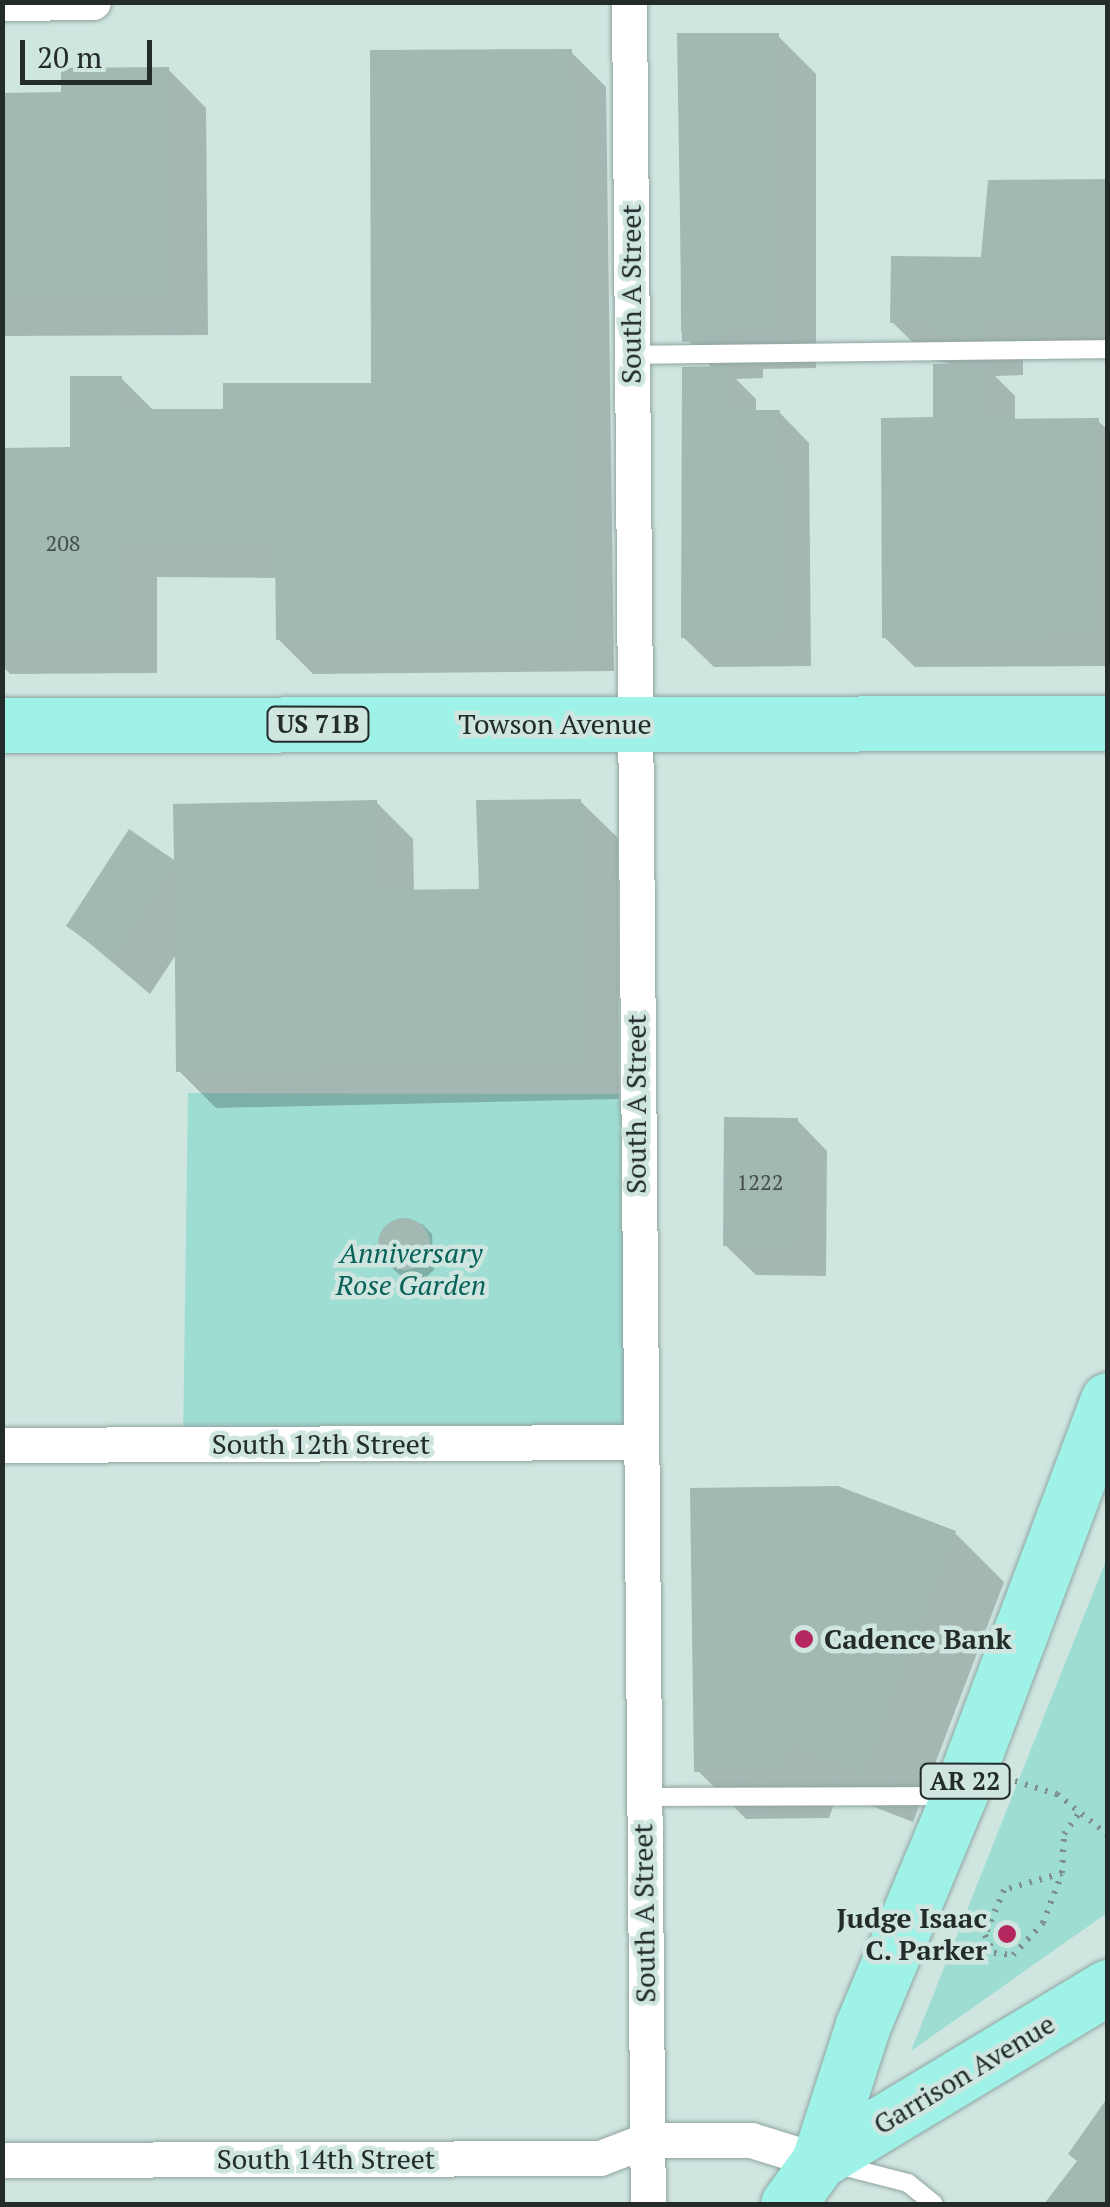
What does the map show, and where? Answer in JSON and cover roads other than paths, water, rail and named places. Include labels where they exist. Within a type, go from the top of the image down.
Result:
[{"type":"main road","name":"Towson Avenue","points":[[2,725],[1108,723]]},
{"type":"main road","name":"AR 22","points":[[788,2204],[819,2160],[863,2025],[959,1796],[1108,1400]]},
{"type":"main road","name":"Garrison Avenue","points":[[819,2160],[1108,1986]]},
{"type":"street","points":[[2,3],[93,2]]},
{"type":"street","name":"South A Street","points":[[629,2],[638,1442],[648,2204]]},
{"type":"street","name":"South 12th Street","points":[[2,1446],[638,1442]]},
{"type":"street","points":[[647,2140],[751,2140],[819,2160]]},
{"type":"street","name":"South 14th Street","points":[[2,2160],[600,2158],[647,2140]]},
{"type":"lane","points":[[631,355],[1108,350]]},
{"type":"lane","points":[[643,1797],[959,1796]]},
{"type":"lane","points":[[819,2160],[908,2184],[934,2204]]},
{"type":"place","name":"Cadence Bank","points":[[804,1639]]},
{"type":"place","name":"Judge Isaac C. Parker","points":[[1007,1934]]},
{"type":"park label","name":"Anniversary Rose Garden","points":[[411,1269]]}]
